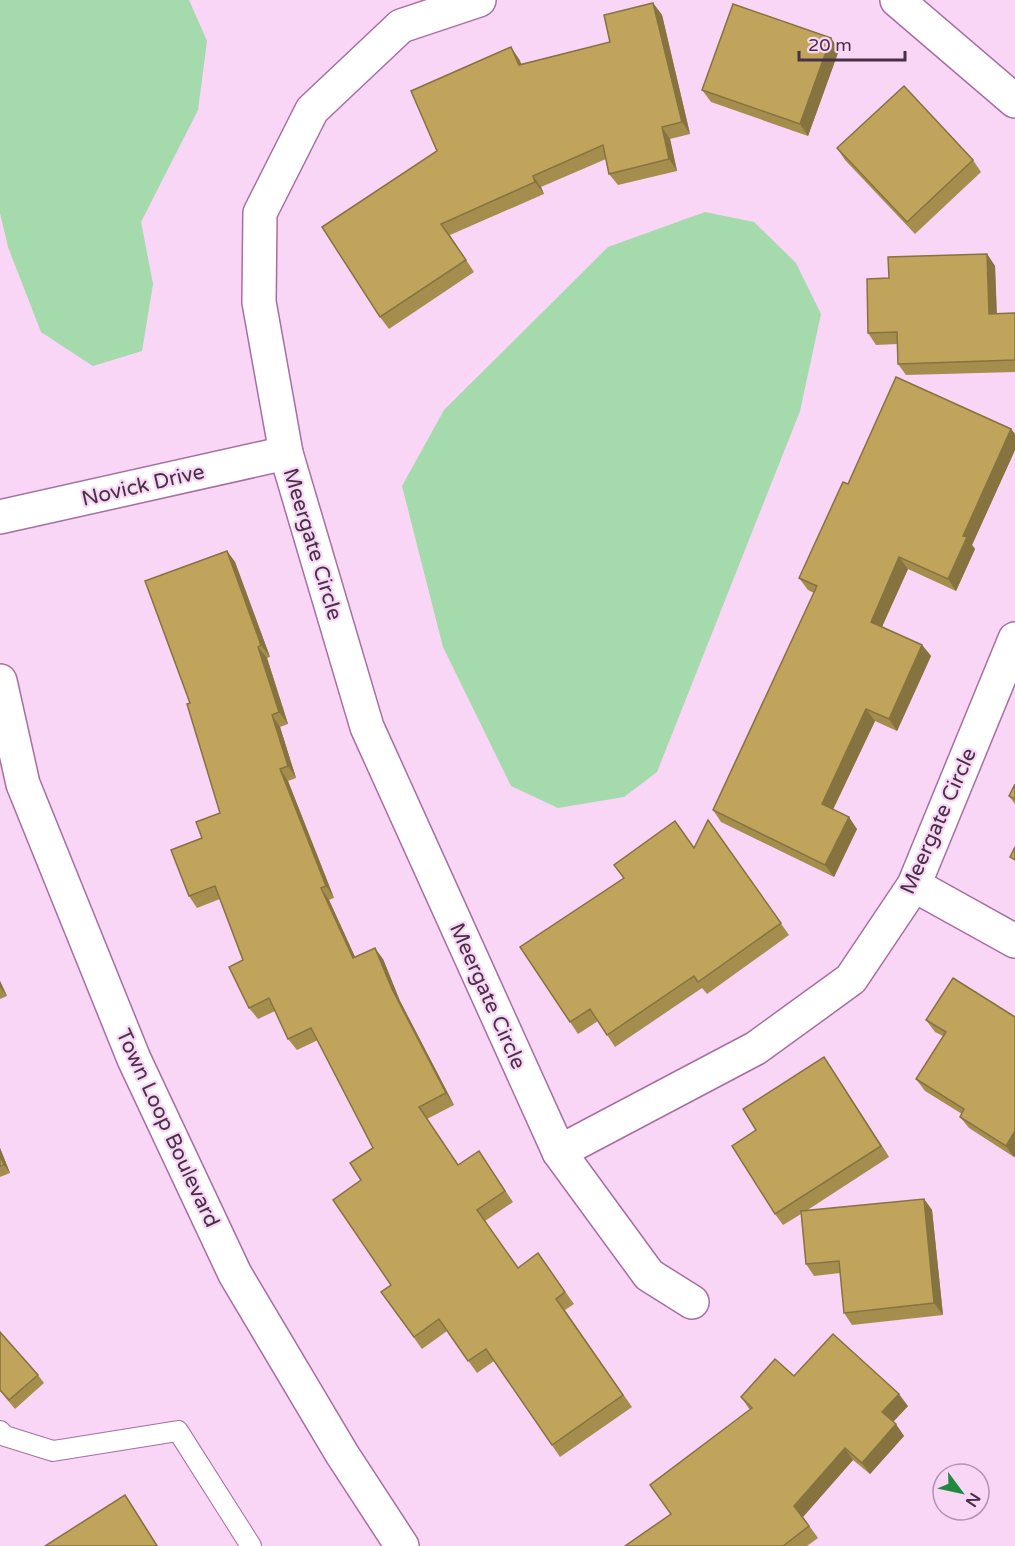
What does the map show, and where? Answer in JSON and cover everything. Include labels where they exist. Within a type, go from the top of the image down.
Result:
[{"type":"street","name":"Meergate Circle","points":[[480,0],[401,26],[312,110],[260,213],[259,302],[286,453],[367,727],[559,1152],[649,1275],[692,1302]]},
{"type":"street","points":[[897,0],[1015,101]]},
{"type":"street","name":"Novick Drive","points":[[0,517],[286,453]]},
{"type":"street","name":"Meergate Circle","points":[[559,1152],[756,1048],[851,979],[914,885],[1015,639]]},
{"type":"street","name":"Town Loop Boulevard","points":[[0,681],[23,784],[134,1059],[235,1274],[342,1454],[402,1546]]},
{"type":"street","points":[[914,885],[1015,941]]},
{"type":"lane","points":[[0,1431],[5,1436],[53,1451],[178,1431],[251,1546]]},
{"type":"shaded area","points":[[0,0],[189,0],[207,41],[198,110],[141,222],[153,284],[142,351],[93,366],[41,332],[8,247],[0,213]]},
{"type":"shaded area","points":[[705,212],[754,222],[796,263],[821,314],[800,411],[657,772],[624,797],[558,808],[511,786],[443,647],[402,486],[444,410],[608,247]]},
{"type":"building","points":[[653,3],[682,122],[662,127],[669,159],[609,174],[603,145],[533,176],[535,182],[441,224],[466,260],[380,317],[322,227],[437,151],[411,91],[511,47],[519,65],[610,42],[604,15]]},
{"type":"building","points":[[733,4],[831,38],[800,124],[702,90]]},
{"type":"building","points":[[904,86],[973,160],[907,222],[837,148]]},
{"type":"building","points":[[987,254],[989,314],[1015,313],[1015,360],[898,364],[897,332],[868,333],[867,279],[889,278],[888,257]]},
{"type":"building","points":[[896,377],[1011,429],[963,536],[967,537],[948,579],[899,557],[871,622],[922,645],[889,719],[866,709],[822,804],[849,817],[825,865],[713,810],[817,586],[799,578],[843,482],[848,484]]},
{"type":"building","points":[[227,551],[261,645],[258,647],[279,712],[272,715],[288,766],[280,769],[326,886],[321,888],[353,958],[375,948],[392,989],[446,1093],[419,1107],[458,1165],[479,1151],[505,1191],[477,1210],[518,1268],[538,1253],[565,1292],[556,1299],[623,1395],[552,1445],[486,1349],[468,1361],[439,1319],[414,1337],[381,1292],[391,1285],[333,1200],[361,1180],[350,1163],[373,1148],[311,1028],[288,1039],[269,998],[249,1008],[229,967],[243,960],[215,886],[189,896],[171,850],[202,838],[196,822],[220,813],[187,704],[190,703],[145,581]]},
{"type":"building","points":[[1015,784],[1015,799],[1009,796]]},
{"type":"building","points":[[708,820],[781,923],[698,982],[694,976],[607,1035],[590,1009],[570,1022],[520,947],[624,878],[614,865],[675,821],[694,848]]},
{"type":"building","points":[[1015,847],[1015,860],[1010,857]]},
{"type":"building","points":[[953,978],[1015,1017],[1015,1131],[1006,1146],[960,1117],[964,1109],[916,1079],[946,1032],[926,1020]]},
{"type":"building","points":[[824,1057],[881,1146],[775,1214],[732,1146],[756,1130],[743,1109]]},
{"type":"building","points":[[924,1199],[934,1303],[844,1313],[839,1261],[806,1264],[801,1211]]},
{"type":"building","points":[[0,1332],[38,1375],[9,1400],[0,1390]]},
{"type":"building","points":[[833,1334],[899,1394],[882,1412],[896,1424],[862,1463],[845,1448],[794,1506],[809,1526],[783,1546],[625,1546],[671,1514],[650,1485],[752,1408],[741,1397],[775,1359],[794,1376]]},
{"type":"building","points":[[125,1495],[157,1546],[45,1546]]}]
